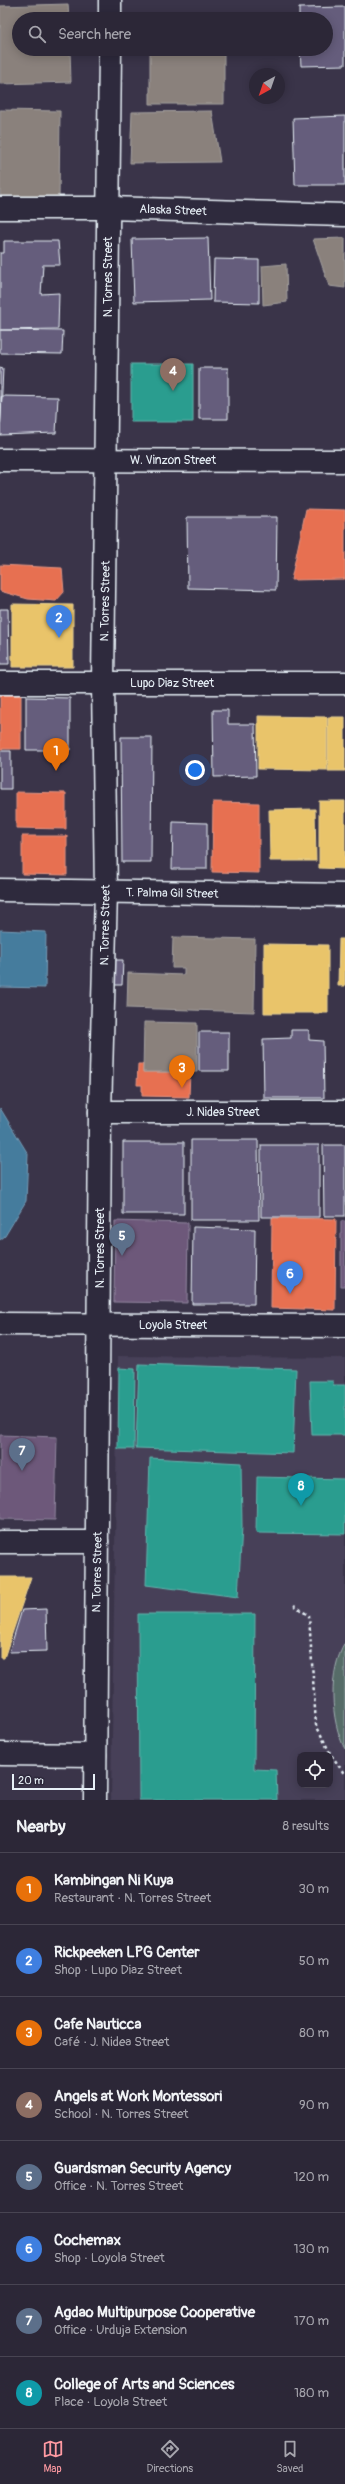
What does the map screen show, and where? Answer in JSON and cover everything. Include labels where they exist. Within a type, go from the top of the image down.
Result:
[{"type":"street","points":[[110,0],[110,12]]},
{"type":"street","name":"N. Torres Street","points":[[95,1800],[100,1324],[100,1112],[106,892],[103,683],[107,459],[110,56]]},
{"type":"street","name":"Alaska Street","points":[[0,208],[108,208],[345,215]]},
{"type":"street","name":"W. Vinzon Street","points":[[0,460],[107,459],[345,461]]},
{"type":"street","name":"Lupo Diaz Street","points":[[0,683],[345,683]]},
{"type":"street","name":"T. Palma Gil Street","points":[[0,890],[345,895]]},
{"type":"street","name":"J. Nidea Street","points":[[100,1112],[345,1112]]},
{"type":"street","name":"Loyola Street","points":[[0,1324],[345,1326]]},
{"type":"street","points":[[0,1542],[97,1542]]},
{"type":"street","points":[[0,1754],[95,1755]]},
{"type":"path","points":[[294,1605],[309,1616],[316,1725],[330,1753],[345,1775]]},
{"type":"shaded area","points":[[118,1356],[345,1358],[345,1800],[111,1800]]},
{"type":"green space","points":[[345,1643],[345,1749],[336,1725],[333,1696],[336,1667]]},
{"type":"building: Homes","points":[[12,604],[73,605],[73,667],[12,667]]},
{"type":"building: Homes","points":[[258,716],[327,717],[327,770],[258,769]]},
{"type":"building: Homes","points":[[328,717],[345,717],[345,771],[328,771]]},
{"type":"building: Homes","points":[[319,801],[345,801],[345,869],[319,868]]},
{"type":"building: Homes","points":[[315,809],[316,861],[270,861],[269,810]]},
{"type":"building: Homes","points":[[339,939],[345,939],[345,986],[338,986]]},
{"type":"building: Homes","points":[[264,944],[328,945],[328,1013],[264,1013]]},
{"type":"building: Homes","points":[[0,1577],[31,1577],[4,1658],[0,1658]]},
{"type":"building: Shops","points":[[306,509],[345,510],[345,579],[291,580]]},
{"type":"building: Shops","points":[[0,565],[62,568],[64,592],[56,601],[28,599],[0,591]]},
{"type":"building: Shops","points":[[0,695],[21,695],[21,749],[0,749]]},
{"type":"building: Shops","points":[[16,792],[66,793],[66,829],[16,828]]},
{"type":"building: Shops","points":[[213,802],[259,803],[259,873],[212,872]]},
{"type":"building: Shops","points":[[22,836],[67,836],[67,875],[22,874]]},
{"type":"building: Shops","points":[[138,1064],[143,1064],[143,1072],[190,1072],[189,1097],[142,1096],[142,1085],[137,1085]]},
{"type":"building: Shops","points":[[272,1218],[336,1219],[335,1310],[271,1308]]},
{"type":"building: Offices","points":[[115,1221],[188,1223],[187,1303],[114,1302]]},
{"type":"building: Offices","points":[[341,1221],[345,1221],[345,1286],[341,1286]]},
{"type":"building: Offices","points":[[0,1435],[57,1437],[55,1520],[0,1519]]},
{"type":"building: Schools","points":[[131,364],[193,364],[193,422],[131,422]]},
{"type":"building: Schools","points":[[139,1364],[296,1369],[293,1453],[136,1448]]},
{"type":"building: Schools","points":[[119,1368],[135,1369],[134,1449],[118,1449]]},
{"type":"building: Schools","points":[[310,1381],[333,1381],[333,1385],[345,1385],[345,1435],[312,1435]]},
{"type":"building: Schools","points":[[150,1458],[241,1463],[242,1526],[238,1597],[146,1585]]},
{"type":"building: Schools","points":[[257,1477],[345,1479],[345,1534],[256,1533]]},
{"type":"building: Schools","points":[[138,1614],[255,1614],[254,1769],[276,1770],[277,1800],[139,1800]]},
{"type":"building: Public","points":[[0,930],[46,932],[45,988],[0,987]]},
{"type":"building: Public","points":[[0,1108],[28,1154],[26,1201],[5,1236],[0,1240]]},
{"type":"building: Industry","points":[[68,4],[69,12],[12,12],[12,56],[70,56],[71,82],[0,84],[0,6]]},
{"type":"building: Industry","points":[[150,56],[224,56],[224,104],[150,104]]},
{"type":"building: Industry","points":[[0,110],[60,111],[59,200],[0,198]]},
{"type":"building: Industry","points":[[212,111],[220,162],[130,163],[132,112]]},
{"type":"building: Industry","points":[[345,238],[345,288],[329,286],[313,239]]},
{"type":"building: Industry","points":[[286,264],[287,302],[263,305],[262,266]]},
{"type":"building: Industry","points":[[173,937],[255,939],[254,1012],[127,1008],[128,973],[184,975],[184,968],[172,968]]},
{"type":"building: Industry","points":[[144,1022],[197,1023],[197,1072],[143,1072]]},
{"type":"building: Other","points":[[345,7],[345,65],[301,66],[300,56],[333,56],[333,12],[299,12],[299,8]]},
{"type":"building: Other","points":[[345,116],[345,185],[295,185],[293,118]]},
{"type":"building: Other","points":[[208,238],[210,300],[134,302],[132,239]]},
{"type":"building: Other","points":[[4,241],[58,241],[60,265],[43,265],[41,294],[59,293],[58,329],[0,330],[0,253],[4,253]]},
{"type":"building: Other","points":[[214,259],[259,260],[259,303],[213,302]]},
{"type":"building: Other","points":[[0,330],[63,331],[62,354],[0,353]]},
{"type":"building: Other","points":[[0,367],[3,368],[0,435]]},
{"type":"building: Other","points":[[199,368],[228,368],[228,419],[199,419]]},
{"type":"building: Other","points":[[2,396],[58,397],[56,433],[0,435]]},
{"type":"building: Other","points":[[187,517],[277,517],[276,590],[188,588]]},
{"type":"building: Other","points":[[0,609],[8,609],[9,664],[0,664]]},
{"type":"building: Other","points":[[26,697],[70,698],[70,750],[26,750]]},
{"type":"building: Other","points":[[213,710],[228,710],[228,724],[255,724],[256,776],[214,777]]},
{"type":"building: Other","points":[[121,737],[152,737],[151,862],[122,862]]},
{"type":"building: Other","points":[[0,751],[11,751],[11,789],[0,789]]},
{"type":"building: Other","points":[[173,822],[207,823],[207,869],[172,869]]},
{"type":"building: Other","points":[[111,960],[123,960],[122,985],[111,985]]},
{"type":"building: Other","points":[[291,1030],[309,1030],[309,1040],[323,1041],[324,1098],[264,1098],[263,1039],[291,1038]]},
{"type":"building: Other","points":[[199,1032],[229,1032],[229,1071],[199,1071]]},
{"type":"building: Other","points":[[191,1140],[258,1140],[259,1220],[191,1220]]},
{"type":"building: Other","points":[[123,1142],[184,1142],[184,1214],[123,1214]]},
{"type":"building: Other","points":[[261,1145],[319,1145],[319,1217],[261,1217]]},
{"type":"building: Other","points":[[323,1145],[345,1145],[345,1216],[324,1216]]},
{"type":"building: Other","points":[[193,1227],[255,1229],[254,1304],[192,1304]]},
{"type":"building: Other","points":[[46,1609],[47,1651],[9,1652],[22,1610]]},
{"type":"place","name":"Angels at Work Montessori","points":[[173,391]]},
{"type":"place","name":"Rickpeeken LPG Center","points":[[59,638]]},
{"type":"place","name":"Kambingan Ni Kuya","points":[[56,771]]},
{"type":"place","name":"Cafe Nauticca","points":[[182,1088]]},
{"type":"place","name":"Guardsman Security Agency","points":[[122,1256]]},
{"type":"place","name":"Cochemax","points":[[290,1294]]},
{"type":"place","name":"Agdao Multipurpose Cooperative","points":[[22,1471]]},
{"type":"place","name":"College of Arts and Sciences","points":[[301,1506]]}]
